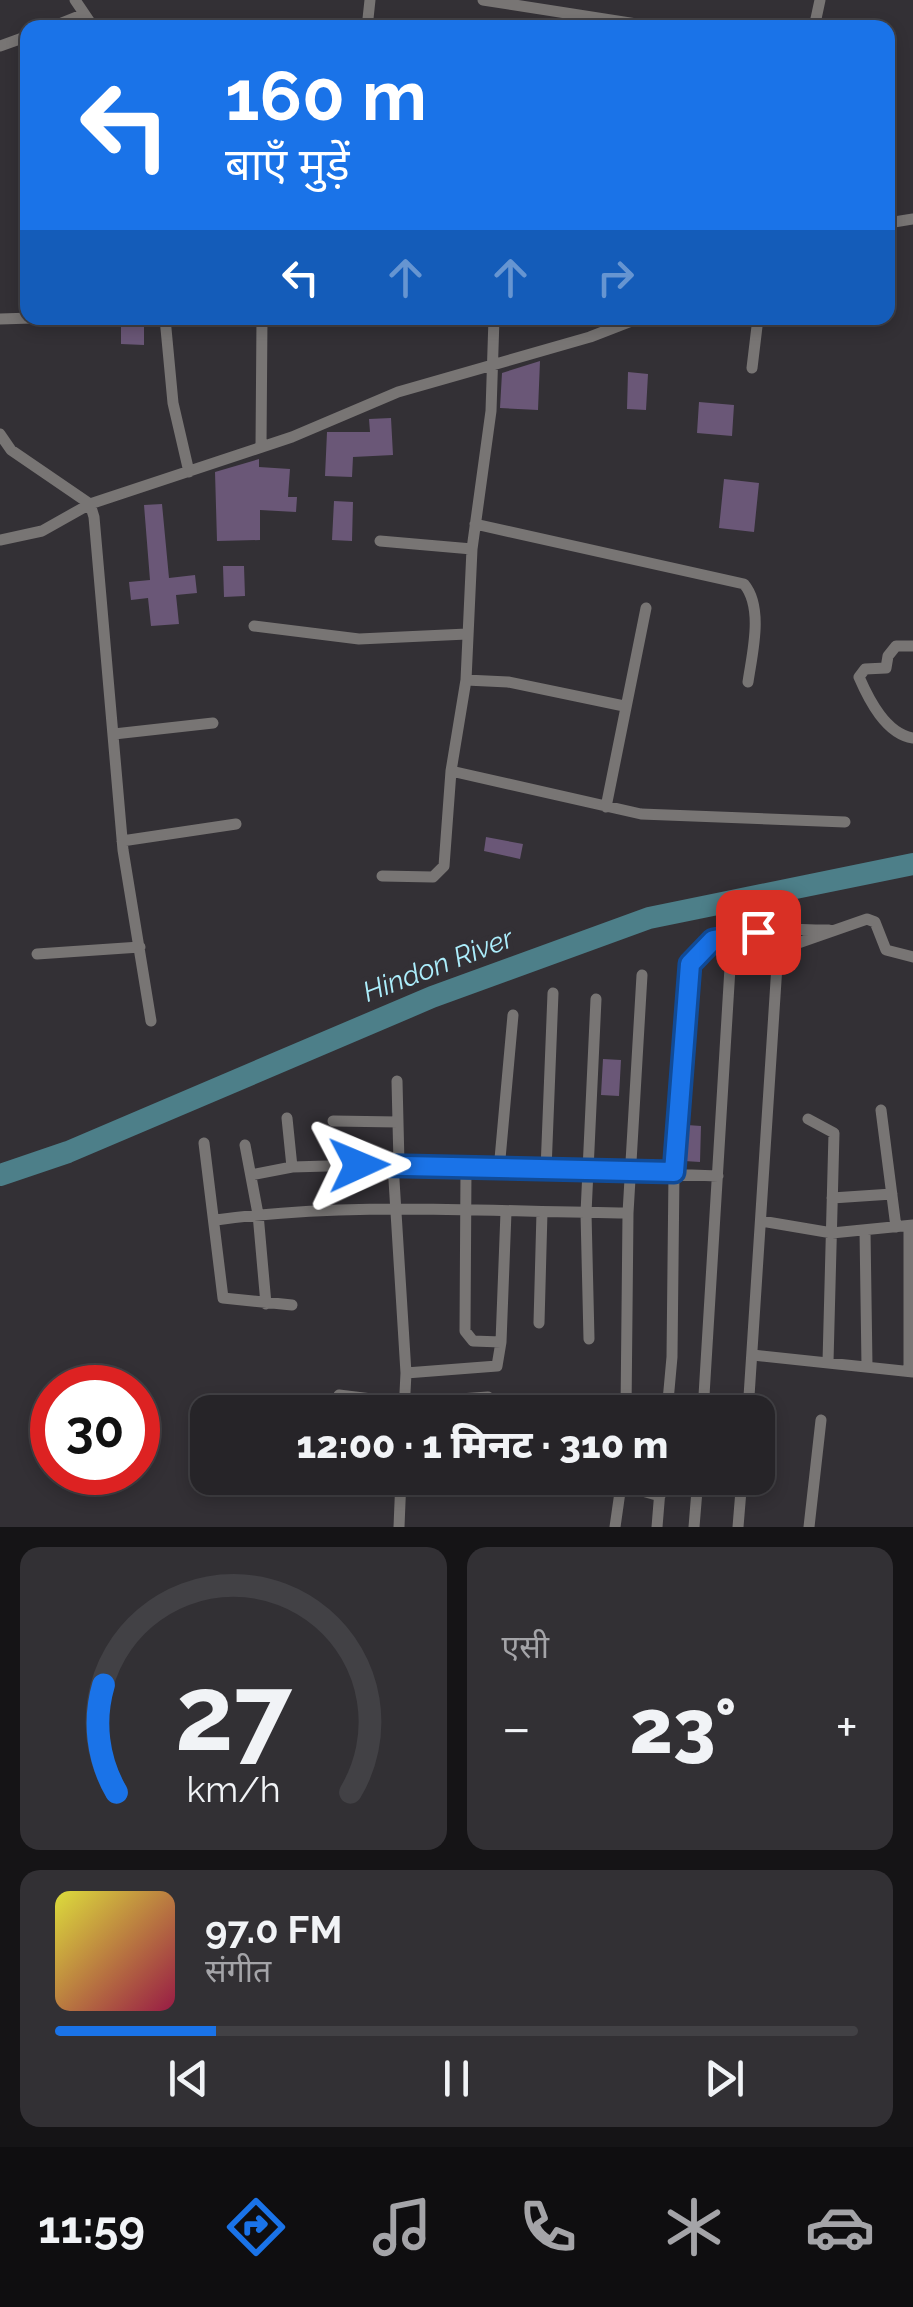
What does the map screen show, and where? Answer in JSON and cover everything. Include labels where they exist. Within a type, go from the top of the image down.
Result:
[{"type":"street","points":[[75,0],[88,20]]},
{"type":"street","points":[[483,0],[611,20]]},
{"type":"street","points":[[69,20],[84,14]]},
{"type":"street","points":[[166,325],[172,403],[188,472]]},
{"type":"street","points":[[261,446],[262,325]]},
{"type":"street","points":[[382,876],[433,877],[442,872],[451,771],[466,680],[472,549],[494,361],[494,325]]},
{"type":"street","points":[[0,540],[42,530],[90,504],[261,446],[398,392],[620,325]]},
{"type":"street","points":[[752,368],[757,325]]},
{"type":"street","points":[[0,434],[6,450],[90,504],[108,644],[122,841],[152,1021]]},
{"type":"street","points":[[475,524],[744,584],[750,591],[754,621],[748,682]]},
{"type":"street","points":[[380,541],[472,549]]},
{"type":"street","points":[[606,807],[646,608]]},
{"type":"street","points":[[254,626],[359,639],[467,634]]},
{"type":"street","points":[[913,646],[896,646],[888,656],[886,668],[866,670],[859,677],[887,723],[900,736],[913,738]]},
{"type":"street","points":[[466,680],[508,682],[624,706]]},
{"type":"street","points":[[114,734],[213,723]]},
{"type":"street","points":[[451,771],[641,814],[845,822]]},
{"type":"street","points":[[122,841],[236,824]]},
{"type":"street","points":[[749,1395],[776,958],[784,946],[808,942],[868,918],[875,922],[886,950],[913,957]]},
{"type":"street","points":[[669,1395],[674,1172],[690,964],[703,946],[732,935],[836,930]]},
{"type":"street","points":[[704,1395],[732,935]]},
{"type":"street","points":[[37,954],[140,947]]},
{"type":"street","points":[[626,1395],[628,1213],[642,976]]},
{"type":"street","points":[[546,1170],[553,993]]},
{"type":"street","points":[[588,1339],[586,1213],[596,999]]},
{"type":"street","points":[[499,1170],[513,1015]]},
{"type":"street","points":[[397,1081],[396,1210],[405,1395]]},
{"type":"street","points":[[753,1355],[911,1371],[906,1226],[892,1194],[882,1110]]},
{"type":"street","points":[[287,1118],[292,1167]]},
{"type":"street","points":[[808,1119],[834,1133],[828,1362]]},
{"type":"street","points":[[333,1121],[398,1122]]},
{"type":"street","points":[[204,1143],[216,1220],[222,1298],[292,1305]]},
{"type":"street","points":[[246,1145],[258,1214],[266,1304]]},
{"type":"street","points":[[251,1175],[292,1167],[396,1164],[466,1170],[718,1176]]},
{"type":"street","points":[[466,1170],[466,1336],[473,1341],[501,1342]]},
{"type":"street","points":[[832,1198],[892,1194]]},
{"type":"street","points":[[216,1220],[258,1214],[396,1210],[628,1213]]},
{"type":"street","points":[[406,1373],[497,1366],[506,1212]]},
{"type":"street","points":[[539,1324],[542,1212]]},
{"type":"street","points":[[761,1220],[832,1234],[906,1226]]},
{"type":"street","points":[[865,1230],[867,1366]]},
{"type":"street","points":[[809,1527],[821,1420]]},
{"type":"street","points":[[399,1527],[400,1495]]},
{"type":"street","points":[[616,1527],[620,1495]]},
{"type":"street","points":[[694,1527],[697,1495]]},
{"type":"street","points":[[738,1527],[741,1495]]},
{"type":"street","points":[[658,1527],[660,1496]]},
{"type":"building","points":[[121,325],[144,325],[144,345],[121,344]]},
{"type":"building","points":[[540,361],[538,410],[500,408],[502,373]]},
{"type":"building","points":[[628,372],[648,374],[646,410],[627,409]]},
{"type":"building","points":[[699,402],[734,405],[732,436],[697,433]]},
{"type":"building","points":[[391,418],[393,455],[353,457],[352,477],[325,476],[327,432],[370,432],[369,419]]},
{"type":"building","points":[[259,459],[259,467],[290,469],[288,497],[297,497],[296,512],[260,510],[260,540],[217,541],[215,472]]},
{"type":"building","points":[[724,479],[759,483],[754,532],[719,528]]},
{"type":"building","points":[[334,501],[353,502],[352,541],[332,540]]},
{"type":"building","points":[[162,504],[169,578],[195,575],[197,593],[176,595],[179,624],[151,626],[148,598],[131,600],[129,582],[150,580],[144,505]]},
{"type":"building","points":[[223,566],[244,566],[245,596],[224,597]]},
{"type":"building","points":[[486,837],[523,844],[520,859],[484,851]]},
{"type":"building","points":[[603,1059],[621,1060],[619,1096],[601,1095]]},
{"type":"building","points":[[687,1125],[701,1126],[700,1162],[684,1161]]},
{"type":"waterway","name":"Hindon River","points":[[0,1175],[68,1152],[432,997],[649,918],[913,864]]},
{"type":"route","points":[[359,1165],[674,1172],[690,964],[696,953],[713,940],[758,932]]}]
